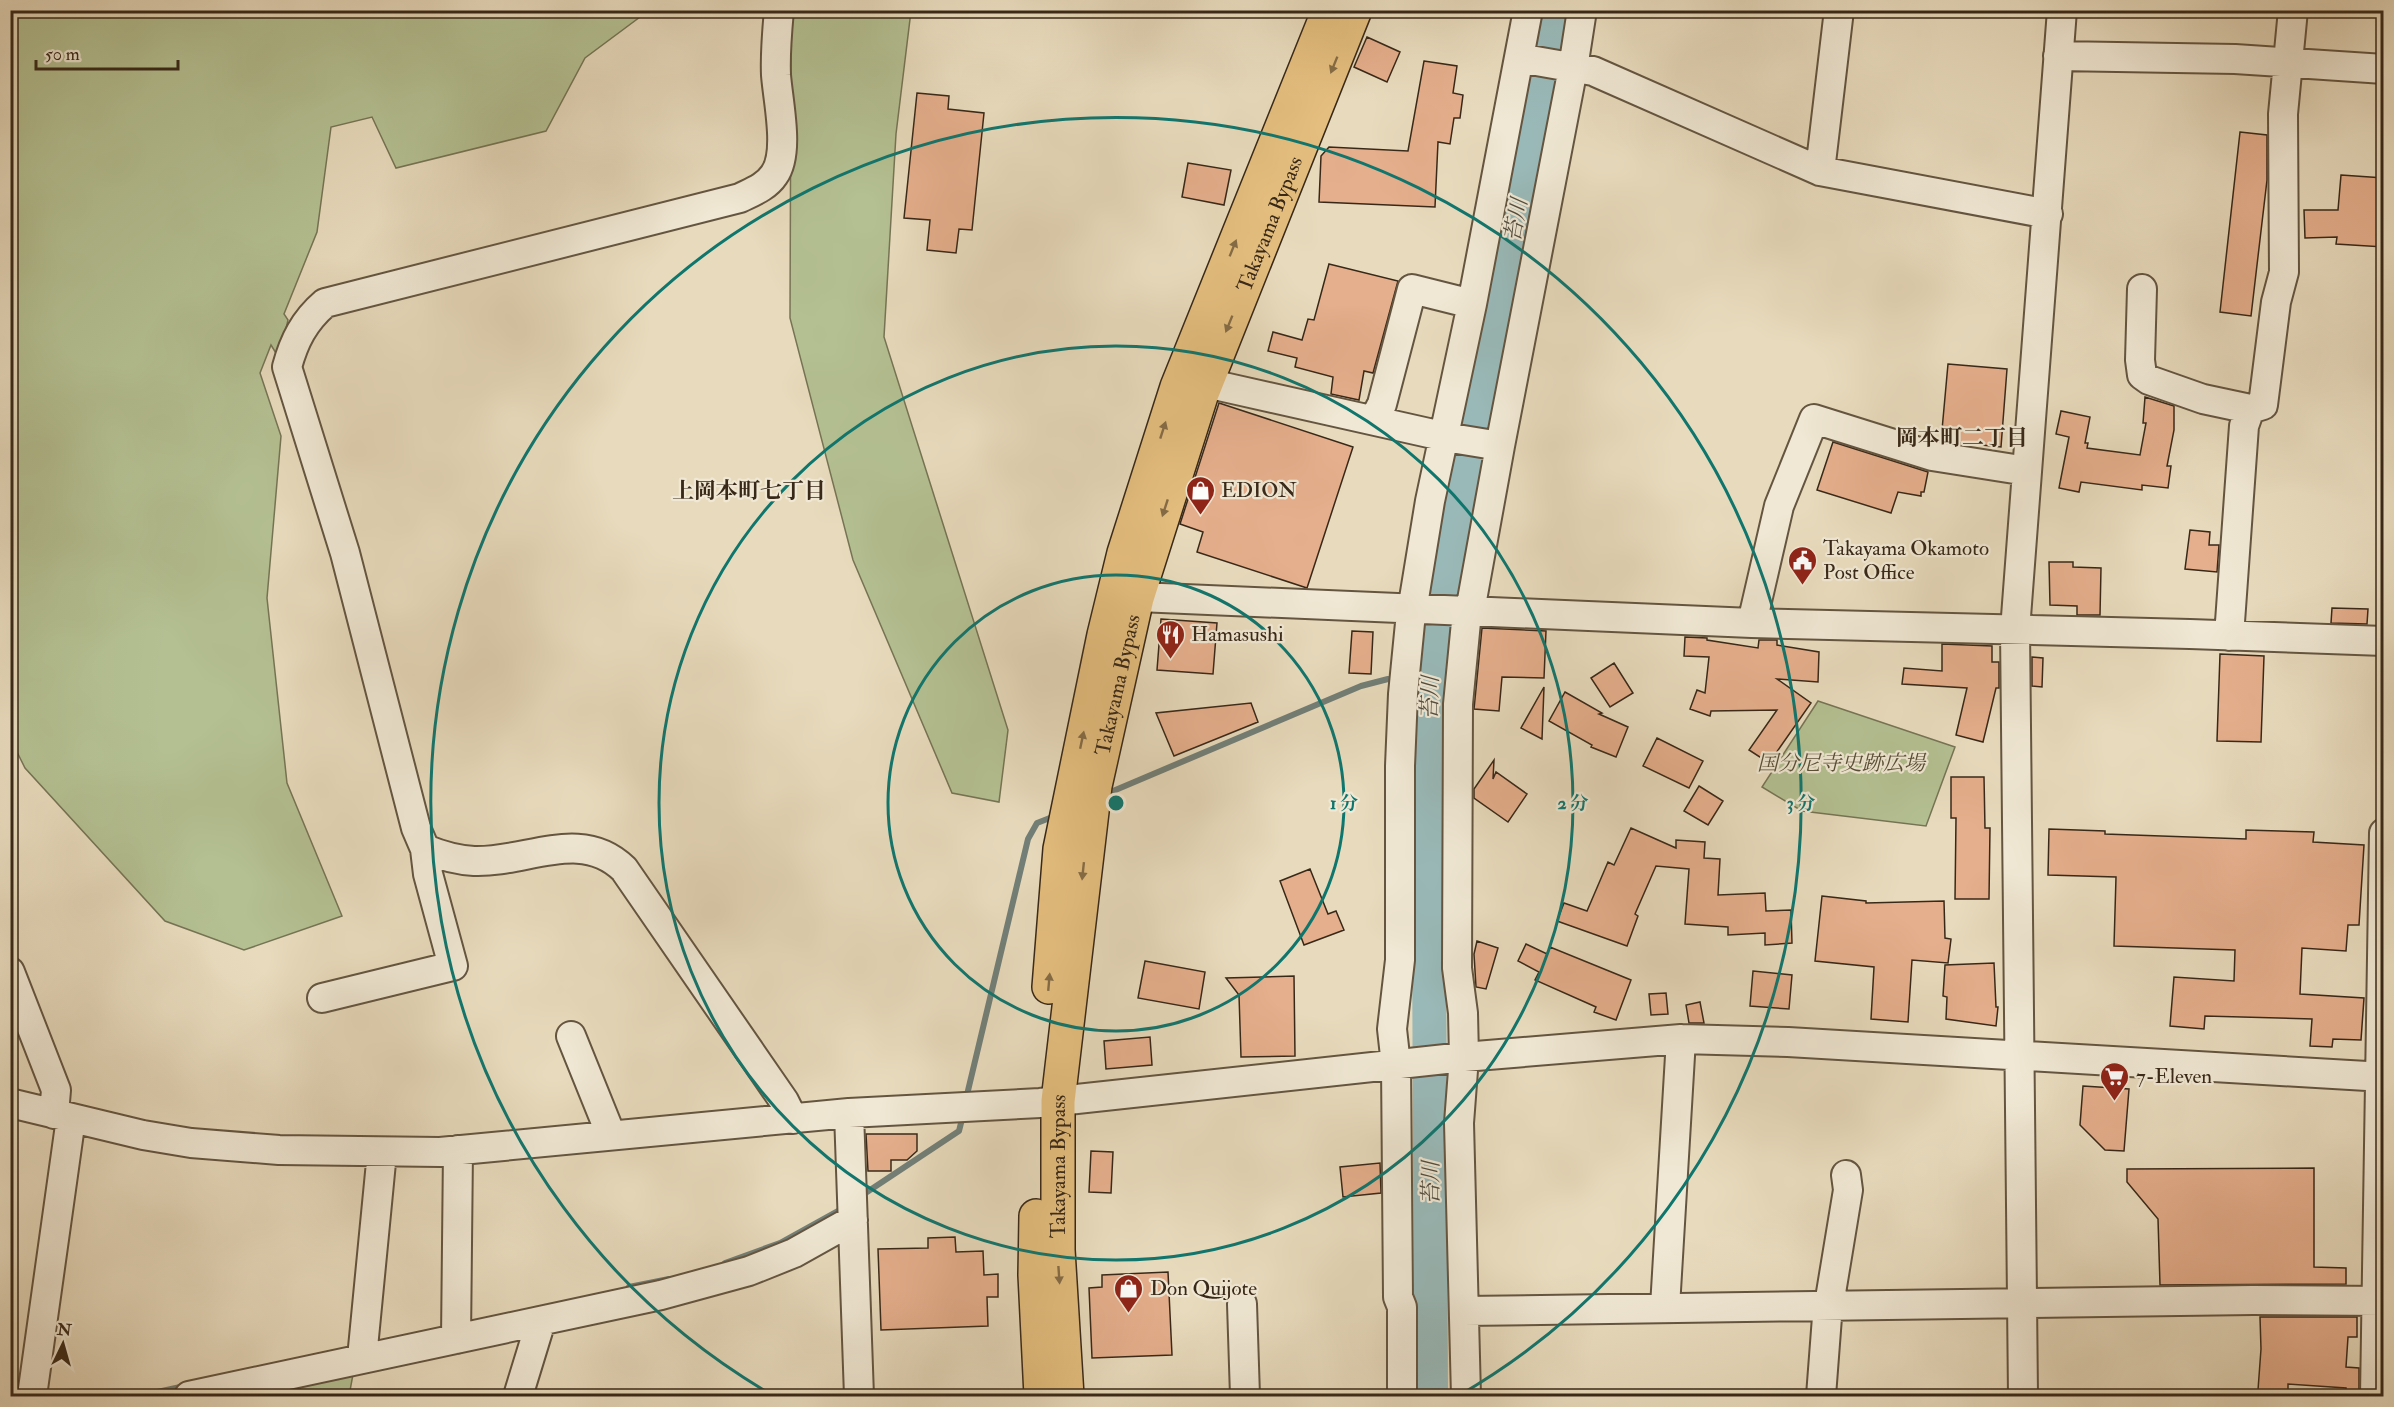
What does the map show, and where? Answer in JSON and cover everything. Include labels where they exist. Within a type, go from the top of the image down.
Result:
[{"type":"highway","name":"Takayama Bypass","points":[[1041,1396],[1035,1275],[1049,1102],[1060,849],[1080,805],[1125,597],[1177,387],[1329,10]]},
{"type":"highway","name":"Takayama Bypass","points":[[1125,597],[1206,383],[1355,10]]},
{"type":"highway","name":"Takayama Bypass","points":[[1049,1102],[1067,1396]]},
{"type":"street","points":[[322,998],[453,966],[428,874],[425,849],[416,828],[345,553],[287,367],[293,344],[308,318],[325,303],[740,198],[765,184],[774,176],[779,166],[782,146],[776,57],[779,10]]},
{"type":"street","points":[[1402,1396],[1402,1307],[1398,1297],[1401,1065],[1392,1029],[1400,960],[1400,766],[1404,681],[1430,501],[1447,437],[1522,59],[1528,10]]},
{"type":"street","points":[[1466,1396],[1460,1122],[1462,1013],[1457,968],[1458,704],[1466,622],[1465,611],[1582,10]]},
{"type":"street","points":[[1820,171],[1839,10]]},
{"type":"street","points":[[2023,1396],[2015,630],[2062,10]]},
{"type":"street","points":[[2142,289],[2140,360],[2142,375],[2149,380],[2203,399],[2250,409],[2263,405],[2276,302],[2284,272],[2283,114],[2293,10]]},
{"type":"street","points":[[2058,56],[2288,62],[2384,69]]},
{"type":"street","points":[[1522,59],[1593,71],[1820,171],[2048,214]]},
{"type":"street","points":[[1374,420],[1382,404],[1412,289],[1472,304]]},
{"type":"street","points":[[1206,383],[1447,437],[1496,445]]},
{"type":"street","points":[[2229,636],[2244,426],[2250,409]]},
{"type":"street","points":[[1752,623],[1779,506],[1814,419],[1932,456],[2028,471]]},
{"type":"street","points":[[1125,597],[1752,623],[2384,641]]},
{"type":"street","points":[[2375,1396],[2380,1300],[2384,833]]},
{"type":"street","points":[[425,849],[445,858],[476,861],[578,848],[595,850],[612,858],[624,870],[783,1101],[793,1119]]},
{"type":"street","points":[[10,972],[56,1090],[62,1116],[32,1396]]},
{"type":"street","points":[[571,1036],[611,1135]]},
{"type":"street","points":[[1665,1307],[1681,1039]]},
{"type":"street","points":[[10,1102],[143,1136],[233,1147],[382,1152],[458,1150],[849,1113],[1049,1102],[1460,1058],[1681,1039],[1788,1042],[2382,1077]]},
{"type":"street","points":[[849,1113],[859,1396]]},
{"type":"street","points":[[456,1331],[458,1150]]},
{"type":"street","points":[[363,1350],[382,1152]]},
{"type":"street","points":[[1821,1396],[1830,1305],[1848,1190],[1846,1175]]},
{"type":"street","points":[[190,1396],[290,1384],[363,1350],[456,1331],[541,1321],[749,1271],[794,1253],[852,1207]]},
{"type":"street","points":[[1464,1311],[2380,1300]]},
{"type":"street","points":[[1242,1304],[1245,1396]]},
{"type":"street","points":[[518,1396],[541,1321]]},
{"type":"green space","points":[[11,11],[648,11],[585,58],[546,131],[396,168],[372,117],[331,127],[317,232],[284,314],[288,320],[279,358],[271,345],[260,373],[281,436],[267,598],[287,783],[342,916],[244,950],[165,921],[25,768],[11,740]]},
{"type":"green space","points":[[767,11],[911,11],[896,134],[884,337],[1008,730],[999,802],[952,793],[853,560],[790,318],[791,40]]},
{"type":"green space","name":"国分尼寺史跡広場","points":[[1818,701],[1955,747],[1926,826],[1802,811],[1762,787]]},
{"type":"green space","points":[[354,1369],[349,1396],[295,1396],[308,1377]]},
{"type":"building","points":[[1367,37],[1400,52],[1387,82],[1354,67]]},
{"type":"building","points":[[1424,61],[1457,66],[1453,93],[1463,95],[1460,118],[1454,118],[1450,144],[1438,142],[1435,207],[1319,202],[1321,156],[1329,147],[1408,151]]},
{"type":"building","points":[[917,93],[949,96],[948,109],[984,113],[972,230],[959,229],[956,253],[927,250],[930,220],[904,218]]},
{"type":"building","points":[[2240,132],[2267,135],[2267,180],[2251,316],[2220,312]]},
{"type":"building","points":[[1188,163],[1231,170],[1224,205],[1182,197]]},
{"type":"building","points":[[2341,175],[2384,178],[2384,247],[2336,244],[2337,237],[2305,238],[2304,210],[2338,210]]},
{"type":"building","points":[[1329,264],[1398,281],[1373,373],[1364,371],[1359,400],[1331,394],[1333,377],[1295,367],[1297,358],[1268,351],[1273,332],[1302,340],[1308,319],[1314,320]]},
{"type":"building","points":[[1948,364],[2007,369],[2001,447],[1941,441]]},
{"type":"building","points":[[2145,397],[2174,406],[2174,430],[2167,466],[2171,466],[2168,488],[2142,485],[2142,490],[2081,482],[2079,492],[2059,488],[2069,437],[2056,434],[2061,411],[2090,417],[2085,443],[2088,443],[2087,448],[2140,455],[2146,423],[2143,423]]},
{"type":"building","points":[[1219,403],[1353,447],[1307,588],[1197,552],[1203,532],[1180,524]]},
{"type":"building","points":[[1833,442],[1928,472],[1924,492],[1921,492],[1921,496],[1898,492],[1891,513],[1817,490]]},
{"type":"building","points":[[2190,530],[2210,532],[2209,545],[2219,545],[2217,572],[2185,569]]},
{"type":"building","points":[[2049,562],[2073,562],[2073,567],[2101,568],[2100,615],[2077,615],[2077,606],[2050,605]]},
{"type":"building","points":[[2332,608],[2368,609],[2367,624],[2331,623]]},
{"type":"building","points":[[1161,619],[1217,623],[1213,674],[1157,670]]},
{"type":"building","points":[[1482,628],[1546,631],[1544,678],[1502,677],[1499,711],[1474,709]]},
{"type":"building","points":[[1352,631],[1373,632],[1371,674],[1349,673]]},
{"type":"building","points":[[1685,637],[1707,638],[1707,640],[1758,648],[1759,640],[1777,640],[1777,645],[1819,652],[1818,682],[1777,679],[1811,703],[1769,763],[1749,750],[1777,710],[1711,711],[1710,716],[1690,709],[1697,690],[1705,693],[1709,657],[1684,656]]},
{"type":"building","points":[[1942,644],[1992,646],[1992,662],[1999,662],[1999,688],[1996,688],[1983,742],[1956,735],[1967,688],[1902,684],[1904,668],[1942,671]]},
{"type":"building","points":[[2220,654],[2264,656],[2261,742],[2217,741]]},
{"type":"building","points":[[2032,657],[2043,658],[2042,687],[2032,686]]},
{"type":"building","points":[[1614,663],[1633,693],[1610,707],[1591,678]]},
{"type":"building","points":[[1544,687],[1542,739],[1521,728]]},
{"type":"building","points":[[1565,692],[1602,713],[1599,714],[1628,727],[1616,757],[1591,747],[1592,745],[1549,721]]},
{"type":"building","points":[[1251,703],[1258,722],[1174,756],[1156,713]]},
{"type":"building","points":[[1657,738],[1703,761],[1689,788],[1643,766]]},
{"type":"building","points":[[1494,760],[1493,779],[1496,772],[1527,794],[1508,822],[1474,798],[1474,789]]},
{"type":"building","points":[[1951,777],[1984,777],[1985,828],[1990,828],[1989,899],[1955,899],[1956,818],[1951,818]]},
{"type":"building","points":[[1699,786],[1723,801],[1708,825],[1684,811]]},
{"type":"building","points":[[1631,828],[1676,848],[1676,840],[1705,842],[1704,858],[1720,859],[1718,895],[1765,893],[1766,911],[1791,910],[1792,943],[1765,945],[1765,933],[1728,935],[1728,927],[1685,924],[1689,869],[1656,866],[1635,914],[1638,916],[1627,946],[1557,921],[1564,903],[1587,911],[1608,862],[1614,865]]},
{"type":"building","points":[[2049,829],[2105,831],[2105,834],[2246,839],[2246,830],[2314,832],[2313,842],[2364,845],[2359,925],[2348,925],[2346,951],[2302,948],[2300,994],[2364,998],[2361,1040],[2333,1039],[2332,1047],[2310,1046],[2312,1019],[2205,1016],[2204,1029],[2170,1026],[2174,977],[2234,981],[2235,950],[2114,946],[2116,877],[2048,875]]},
{"type":"building","points":[[1310,869],[1328,914],[1336,911],[1344,930],[1304,945],[1280,881]]},
{"type":"building","points":[[1822,896],[1866,901],[1866,903],[1944,901],[1945,938],[1951,939],[1948,963],[1912,960],[1908,1022],[1871,1019],[1874,967],[1815,961]]},
{"type":"building","points":[[1477,941],[1498,948],[1486,989],[1476,987],[1474,954]]},
{"type":"building","points":[[1526,944],[1547,954],[1550,947],[1631,980],[1616,1020],[1594,1012],[1596,1007],[1535,980],[1539,972],[1518,961]]},
{"type":"building","points":[[1145,961],[1205,972],[1199,1009],[1138,998]]},
{"type":"building","points":[[1994,963],[1996,1007],[1998,1007],[1996,1026],[1946,1019],[1947,997],[1943,996],[1945,965]]},
{"type":"building","points":[[1753,971],[1792,975],[1789,1009],[1750,1006]]},
{"type":"building","points":[[1294,976],[1295,1056],[1241,1057],[1239,995],[1226,978]]},
{"type":"building","points":[[1666,993],[1668,1014],[1651,1015],[1649,994]]},
{"type":"building","points":[[1700,1002],[1704,1023],[1689,1023],[1686,1005]]},
{"type":"building","points":[[1150,1037],[1152,1065],[1106,1069],[1104,1041]]},
{"type":"building","points":[[2083,1086],[2129,1089],[2124,1151],[2105,1150],[2080,1125]]},
{"type":"building","points":[[866,1134],[917,1134],[917,1151],[907,1160],[891,1160],[891,1171],[868,1171]]},
{"type":"building","points":[[1091,1151],[1113,1152],[1111,1193],[1089,1192]]},
{"type":"building","points":[[1380,1163],[1381,1193],[1343,1197],[1340,1167]]},
{"type":"building","points":[[2314,1168],[2314,1267],[2346,1268],[2346,1284],[2160,1285],[2158,1219],[2127,1182],[2127,1169]]},
{"type":"building","points":[[955,1237],[956,1252],[983,1251],[984,1275],[998,1274],[998,1297],[987,1297],[988,1326],[881,1330],[878,1249],[928,1248],[928,1238]]},
{"type":"building","points":[[1168,1272],[1172,1355],[1092,1358],[1089,1288],[1102,1287],[1102,1275]]},
{"type":"building","points":[[2260,1317],[2357,1317],[2357,1337],[2348,1337],[2346,1367],[2359,1368],[2359,1392],[2346,1391],[2346,1388],[2288,1384],[2288,1391],[2258,1390],[2261,1349]]},
{"type":"waterway","name":"苔川","points":[[1431,1396],[1428,683],[1434,627],[1448,584],[1468,461],[1553,10]]},
{"type":"waterway","points":[[1106,794],[1361,686],[1388,679],[1397,680]]},
{"type":"waterway","points":[[1413,681],[1428,683]]},
{"type":"waterway","points":[[966,1099],[1028,839],[1037,823],[1055,816]]},
{"type":"waterway","points":[[861,1196],[959,1131],[963,1115]]},
{"type":"waterway","points":[[725,1263],[780,1243],[845,1207]]},
{"type":"waterway","points":[[629,1287],[669,1279]]},
{"type":"waterway","points":[[139,1396],[185,1386]]},
{"type":"place","name":"EDION","points":[[1200,516]]},
{"type":"place","name":"Takayama Okamoto Post Office","points":[[1802,586]]},
{"type":"place","name":"Hamasushi","points":[[1170,660]]},
{"type":"place","name":"7-Eleven","points":[[2115,1102]]},
{"type":"place","name":"Don Quijote","points":[[1129,1314]]},
{"type":"district","name":"岡本町二丁目","points":[[1962,437]]},
{"type":"district","name":"上岡本町七丁目","points":[[749,490]]}]
